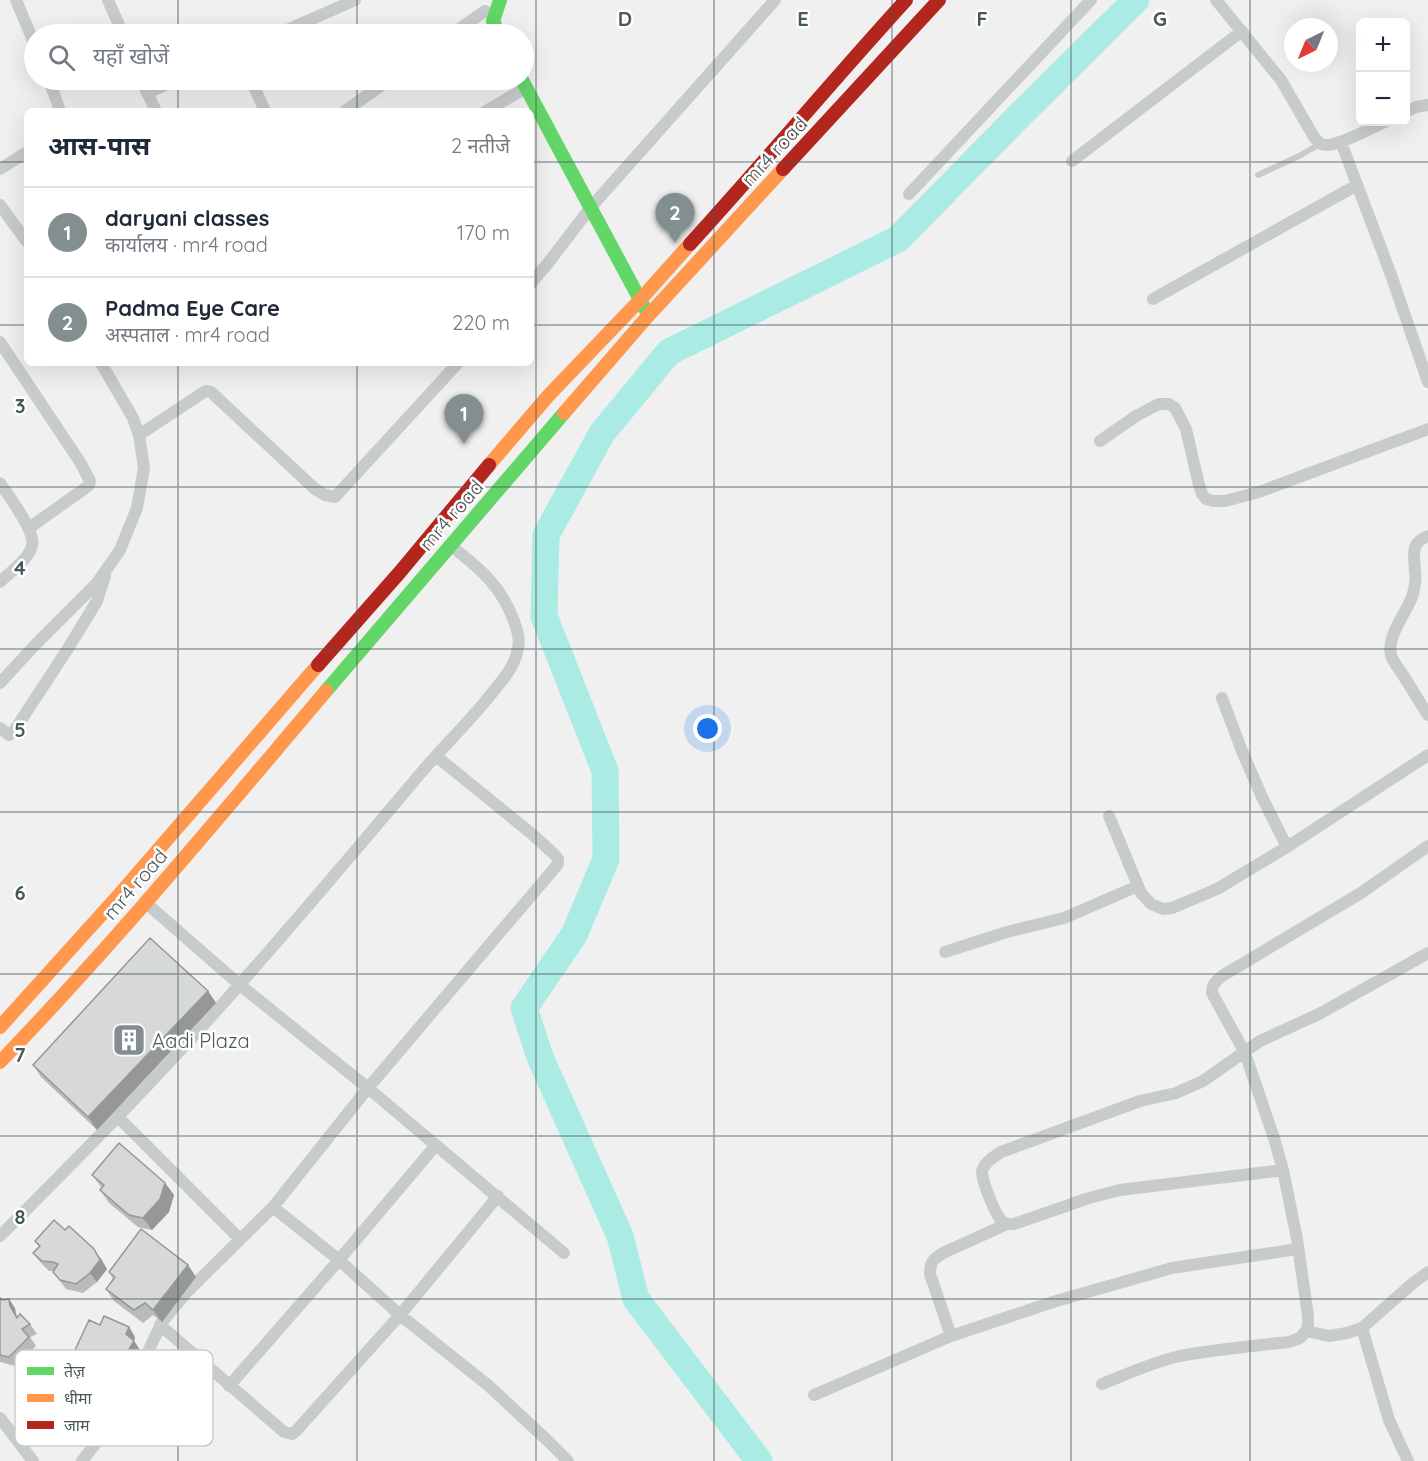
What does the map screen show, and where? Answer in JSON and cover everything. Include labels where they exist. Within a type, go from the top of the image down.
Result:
[{"type":"street","points":[[16,0],[26,24]]},
{"type":"street","points":[[108,0],[119,24]]},
{"type":"street","points":[[301,24],[355,0]]},
{"type":"street","points":[[477,0],[493,24]]},
{"type":"street","points":[[473,24],[489,16],[501,0]]},
{"type":"street","points":[[534,280],[591,207],[775,0]]},
{"type":"street","name":"mr4 road","points":[[0,1027],[119,895],[280,707],[400,572],[548,396],[640,300],[906,0]]},
{"type":"street","name":"mr4 road","points":[[0,1062],[57,1003],[146,903],[648,316],[939,0]]},
{"type":"street","points":[[909,194],[1091,0]]},
{"type":"street","points":[[1216,0],[1281,80],[1320,144],[1328,146],[1341,142],[1376,126]]},
{"type":"street","points":[[1072,161],[1242,31]]},
{"type":"street","points":[[53,90],[59,108]]},
{"type":"street","points":[[146,90],[154,108]]},
{"type":"street","points":[[147,93],[154,90]]},
{"type":"street","points":[[256,90],[264,108]]},
{"type":"street","points":[[349,108],[375,90]]},
{"type":"street","points":[[490,108],[516,90]]},
{"type":"street","points":[[527,90],[648,316]]},
{"type":"street","points":[[1410,110],[1428,105]]},
{"type":"street","points":[[1341,142],[1428,382]]},
{"type":"street","points":[[0,169],[24,154]]},
{"type":"street","points":[[1153,299],[1357,185]]},
{"type":"street","points":[[0,205],[24,238]]},
{"type":"street","points":[[0,342],[90,480],[89,485],[84,489],[29,528]]},
{"type":"street","points":[[0,683],[97,583],[120,550],[137,508],[144,468],[139,435],[134,418],[103,366]]},
{"type":"street","points":[[139,435],[204,392],[211,392],[315,489],[325,495],[335,497],[453,366]]},
{"type":"street","points":[[1100,441],[1136,416],[1159,404],[1168,404],[1175,408],[1186,429],[1202,494],[1206,499],[1225,501],[1258,492],[1428,429]]},
{"type":"street","points":[[0,483],[29,528],[32,545],[25,558],[0,582]]},
{"type":"street","points":[[1428,536],[1415,545],[1413,554],[1416,574],[1413,593],[1399,621],[1391,653],[1428,715]]},
{"type":"street","points":[[0,1236],[118,1117],[240,985],[506,677],[518,647],[518,632],[509,606],[496,587],[479,569],[450,545]]},
{"type":"street","points":[[0,728],[9,735],[14,731],[97,601],[109,566]]},
{"type":"street","points":[[1222,698],[1262,797],[1287,847]]},
{"type":"street","points":[[1108,816],[1141,893],[1151,904],[1163,909],[1172,908],[1217,889],[1287,847],[1428,754]]},
{"type":"street","points":[[148,1350],[160,1325],[186,1293],[273,1207],[368,1088],[558,864],[558,859],[554,854],[532,834],[436,756]]},
{"type":"street","points":[[1102,1384],[1178,1356],[1290,1342],[1300,1338],[1306,1331],[1308,1316],[1283,1170],[1245,1053],[1212,993],[1212,987],[1214,982],[1234,968],[1361,892],[1428,846]]},
{"type":"street","points":[[945,952],[1007,932],[1064,918],[1138,886]]},
{"type":"street","points":[[146,903],[240,985],[368,1088],[564,1253]]},
{"type":"street","points":[[1007,1224],[1001,1221],[988,1194],[982,1172],[986,1164],[1001,1152],[1140,1101],[1176,1093],[1203,1081],[1260,1041],[1319,1014],[1428,953]]},
{"type":"street","points":[[118,1117],[240,1239]]},
{"type":"street","points":[[229,1386],[436,1145]]},
{"type":"street","points":[[951,1336],[930,1274],[930,1265],[935,1257],[1007,1224],[1014,1224],[1089,1198],[1120,1190],[1283,1170]]},
{"type":"street","points":[[213,1372],[284,1432],[292,1434],[400,1315],[498,1197]]},
{"type":"street","points":[[273,1207],[339,1260],[400,1315],[489,1386],[568,1461]]},
{"type":"street","points":[[814,1395],[951,1336],[1056,1301],[1172,1268],[1298,1249]]},
{"type":"street","points":[[1306,1331],[1329,1336],[1362,1328],[1428,1272]]},
{"type":"street","points":[[160,1325],[188,1350]]},
{"type":"street","points":[[1362,1328],[1389,1420],[1408,1461]]},
{"type":"street","points":[[0,1418],[15,1437]]},
{"type":"street","points":[[0,1439],[10,1430]]},
{"type":"street","points":[[22,1446],[33,1461]]},
{"type":"street","points":[[82,1461],[94,1446]]},
{"type":"lane","points":[[1258,175],[1320,144]]},
{"type":"building","name":"Aadi Plaza","points":[[150,938],[208,991],[88,1117],[33,1065]]},
{"type":"building","points":[[119,1143],[165,1183],[160,1199],[143,1218],[129,1215],[100,1190],[104,1185],[92,1175]]},
{"type":"building","points":[[54,1220],[65,1230],[69,1226],[94,1249],[100,1260],[90,1273],[76,1284],[60,1280],[53,1272],[58,1264],[42,1261],[33,1253],[40,1246],[35,1241]]},
{"type":"building","points":[[141,1229],[188,1265],[153,1310],[145,1303],[134,1310],[106,1289],[115,1277],[109,1272]]},
{"type":"building","points":[[0,1298],[9,1299],[17,1318],[20,1314],[30,1324],[22,1329],[29,1337],[9,1357],[0,1355]]},
{"type":"building","points":[[104,1316],[129,1327],[126,1334],[134,1341],[129,1350],[75,1350],[89,1320],[100,1325]]},
{"type":"waterway","points":[[759,1461],[636,1299],[620,1236],[540,1057],[524,1008],[574,935],[606,859],[605,771],[544,616],[546,535],[602,433],[669,352],[898,239],[1136,0]]},
{"type":"traffic: fast","points":[[494,24],[493,21],[500,0]]},
{"type":"traffic: fast","points":[[527,90],[645,309]]},
{"type":"traffic: fast","points":[[326,691],[564,413]]},
{"type":"traffic: slow","points":[[564,413],[648,316],[783,169]]},
{"type":"traffic: slow","points":[[489,465],[548,396],[690,244]]},
{"type":"traffic: slow","points":[[0,1027],[119,895],[318,665]]},
{"type":"traffic: slow","points":[[0,1062],[125,926],[326,691]]},
{"type":"traffic: jam","points":[[690,244],[906,0]]},
{"type":"traffic: jam","points":[[783,169],[939,0]]},
{"type":"traffic: jam","points":[[318,665],[400,572],[489,465]]},
{"type":"place","name":"Padma Eye Care","points":[[675,243]]},
{"type":"place","name":"daryani classes","points":[[464,444]]},
{"type":"place","name":"Aadi Plaza","points":[[129,1040]]}]
